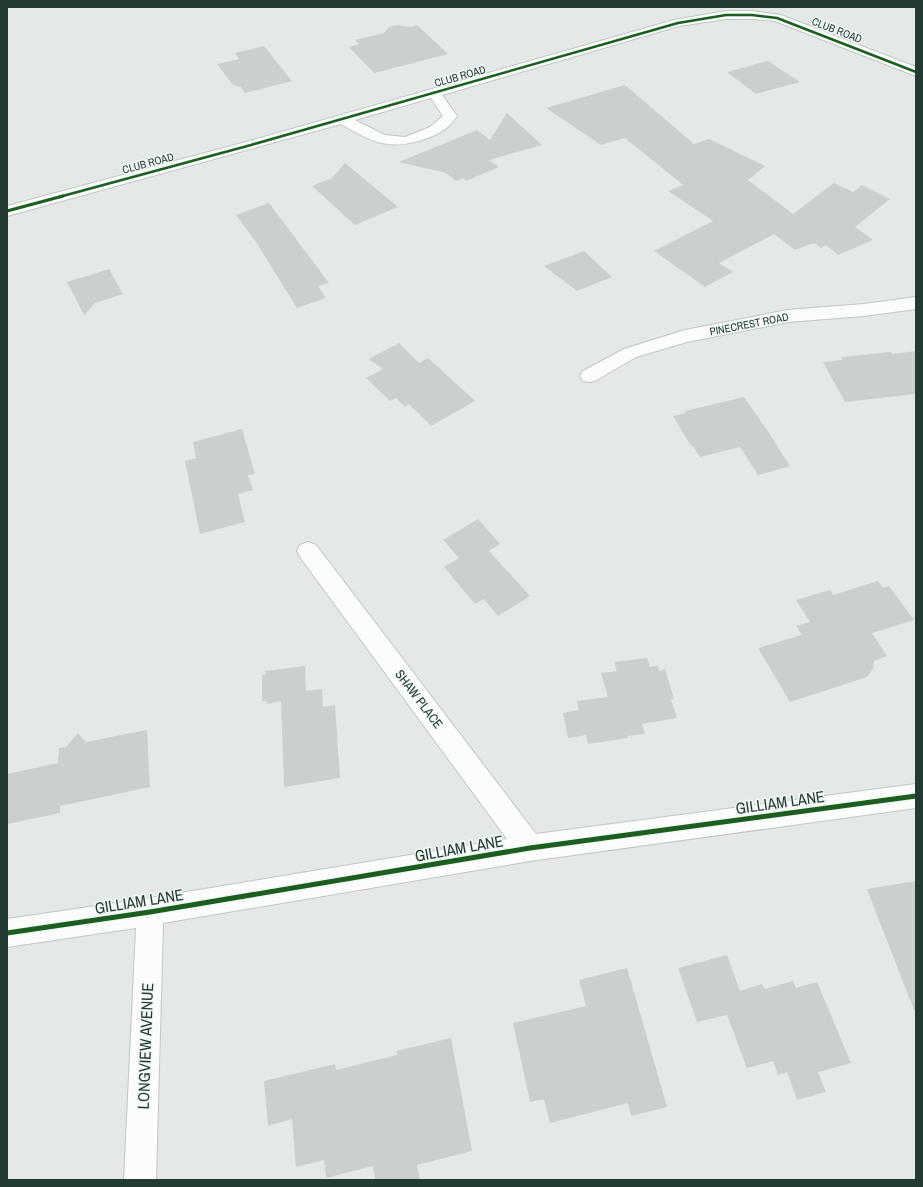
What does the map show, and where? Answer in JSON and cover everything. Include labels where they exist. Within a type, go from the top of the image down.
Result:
[{"type":"street","points":[[679,10],[699,19]]},
{"type":"street","name":"CLUB ROAD","points":[[7,211],[434,93],[678,23],[699,19],[739,15],[777,18],[809,29],[916,72]]},
{"type":"street","points":[[342,118],[363,130],[387,140],[405,141],[428,134],[445,124],[450,116],[434,93]]},
{"type":"street","name":"PINECREST ROAD","points":[[589,376],[630,353],[685,336],[788,316],[864,310],[916,303]]},
{"type":"street","name":"SHAW PLACE","points":[[308,551],[530,848]]},
{"type":"street","name":"GILLIAM LANE","points":[[7,933],[150,912],[530,848],[916,796]]},
{"type":"street","name":"LONGVIEW AVENUE","points":[[140,1180],[150,912]]},
{"type":"building","points":[[396,25],[411,27],[417,25],[448,54],[374,73],[349,47],[359,44],[355,40],[384,33],[389,27]]},
{"type":"building","points":[[264,46],[292,81],[245,93],[241,87],[233,85],[217,64],[239,59],[235,53]]},
{"type":"building","points":[[768,61],[800,82],[756,94],[727,72]]},
{"type":"building","points":[[625,85],[694,144],[709,139],[765,166],[748,180],[793,214],[834,183],[853,192],[862,185],[890,199],[855,227],[873,240],[838,255],[826,245],[821,248],[814,243],[795,250],[774,234],[719,263],[733,272],[705,287],[654,251],[713,221],[668,191],[683,185],[625,138],[601,145],[546,108]]},
{"type":"building","points":[[507,113],[542,145],[489,160],[499,167],[466,181],[463,178],[456,181],[446,173],[399,162],[477,130],[490,140]]},
{"type":"building","points":[[345,163],[398,207],[355,225],[312,186],[332,178]]},
{"type":"building","points":[[269,203],[329,283],[318,286],[326,298],[297,308],[256,242],[236,215]]},
{"type":"building","points":[[584,251],[612,277],[577,291],[544,266]]},
{"type":"building","points":[[109,269],[123,294],[95,303],[84,315],[67,282]]},
{"type":"building","points":[[399,343],[419,363],[428,358],[475,401],[431,426],[409,404],[405,407],[396,398],[390,401],[366,378],[383,369],[369,359]]},
{"type":"building","points":[[916,351],[916,394],[845,402],[823,362],[843,360],[841,357]]},
{"type":"building","points":[[744,397],[790,466],[758,475],[740,447],[700,457],[693,446],[691,446],[673,416],[686,413],[685,411]]},
{"type":"building","points":[[242,429],[255,474],[248,475],[253,490],[238,494],[245,522],[200,534],[185,461],[196,458],[193,442]]},
{"type":"building","points":[[478,519],[500,544],[489,551],[530,596],[498,616],[484,599],[475,604],[444,567],[459,558],[443,540]]},
{"type":"building","points":[[878,581],[883,588],[889,586],[914,620],[872,633],[887,656],[874,661],[873,669],[867,677],[790,702],[758,648],[802,635],[796,626],[810,622],[796,600],[830,590],[833,595]]},
{"type":"building","points":[[647,658],[650,667],[658,665],[659,671],[665,669],[674,699],[671,700],[677,718],[642,724],[645,734],[627,736],[628,738],[588,744],[586,735],[568,738],[563,713],[579,710],[577,701],[608,697],[601,673],[617,671],[614,662]]},
{"type":"building","points":[[305,666],[306,691],[322,689],[323,707],[335,705],[340,778],[284,787],[281,701],[267,704],[266,701],[262,701],[262,675],[266,674],[265,671]]},
{"type":"building","points":[[147,730],[150,787],[60,806],[60,813],[7,824],[7,774],[58,763],[59,748],[66,747],[78,733],[86,742]]},
{"type":"building","points":[[916,881],[916,1010],[914,1010],[867,889]]},
{"type":"building","points":[[727,955],[740,991],[762,984],[765,989],[793,981],[796,988],[817,982],[851,1063],[818,1072],[826,1092],[797,1100],[787,1072],[778,1075],[773,1061],[747,1068],[727,1015],[697,1022],[678,968]]},
{"type":"building","points":[[627,968],[667,1107],[631,1116],[628,1103],[550,1123],[544,1099],[530,1102],[513,1023],[586,1006],[579,980]]},
{"type":"building","points":[[451,1038],[472,1151],[417,1165],[420,1180],[375,1180],[373,1166],[326,1178],[324,1160],[296,1167],[292,1119],[268,1126],[264,1081],[335,1064],[336,1070],[397,1055],[396,1051]]},
{"type":"cycle path","points":[[7,211],[251,145],[678,23],[726,15],[752,15],[777,18],[809,29],[916,72]]},
{"type":"cycle path","points":[[7,933],[150,912],[530,848],[916,796]]}]
